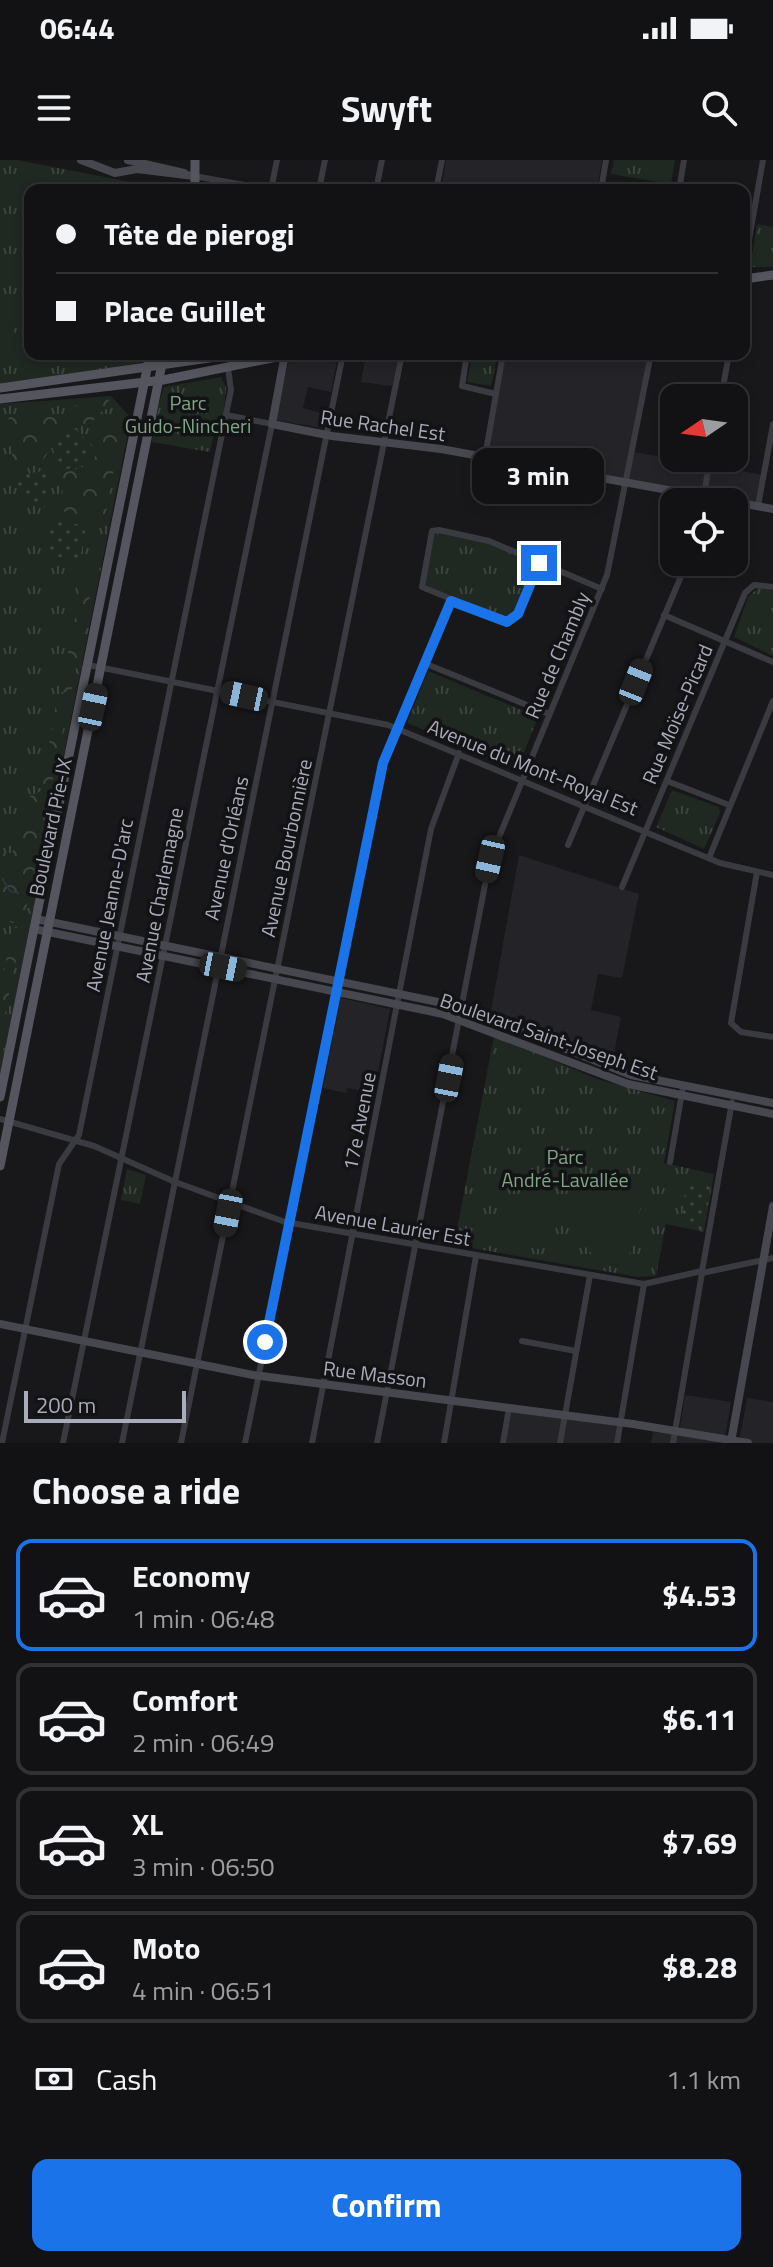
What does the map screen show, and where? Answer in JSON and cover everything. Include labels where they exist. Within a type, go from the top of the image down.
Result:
[{"type":"main road","points":[[81,160],[108,164],[116,173],[125,163],[191,175]]},
{"type":"main road","points":[[189,184],[193,160]]},
{"type":"main road","points":[[191,175],[193,184]]},
{"type":"main road","points":[[750,278],[773,275]]},
{"type":"main road","name":"Boulevard Pie-IX","points":[[0,1097],[148,360]]},
{"type":"main road","name":"Boulevard Pie-IX","points":[[0,1166],[5,1120],[48,927],[162,360]]},
{"type":"main road","points":[[0,388],[199,360]]},
{"type":"main road","points":[[0,399],[159,380],[264,360]]},
{"type":"main road","name":"Avenue Charlemagne","points":[[272,424],[286,360]]},
{"type":"main road","name":"Rue Rachel Est","points":[[272,424],[326,435],[485,457],[660,490]]},
{"type":"main road","name":"Rue Rachel Est","points":[[748,505],[773,509]]},
{"type":"main road","name":"Boulevard Saint-Joseph Est","points":[[35,924],[337,986],[399,993],[682,1092],[773,1114]]},
{"type":"main road","name":"Boulevard Saint-Joseph Est","points":[[337,986],[398,1004],[461,1014]]},
{"type":"main road","name":"Boulevard Saint-Joseph Est","points":[[732,1102],[773,1103]]},
{"type":"main road","points":[[732,1442],[768,1259],[773,1206]]},
{"type":"main road","name":"Rue Masson","points":[[0,1324],[258,1375],[675,1430],[748,1443]]},
{"type":"street","points":[[272,184],[277,160]]},
{"type":"street","points":[[320,184],[325,160]]},
{"type":"street","points":[[377,184],[382,160]]},
{"type":"street","points":[[437,184],[442,160]]},
{"type":"street","points":[[602,184],[606,160]]},
{"type":"street","points":[[680,184],[684,160]]},
{"type":"street","points":[[750,234],[763,160]]},
{"type":"street","points":[[191,175],[239,184]]},
{"type":"street","name":"Avenue d'Orléans","points":[[122,1443],[342,360]]},
{"type":"street","name":"Avenue Bourbonnière","points":[[181,1443],[401,360]]},
{"type":"street","points":[[466,360],[462,386],[496,394]]},
{"type":"street","points":[[485,457],[502,360]]},
{"type":"street","name":"Rue de Chambly","points":[[377,1443],[490,859],[611,562],[650,360]]},
{"type":"street","points":[[724,384],[728,360]]},
{"type":"street","name":"Avenue Jeanne-D'arc","points":[[2,1443],[59,1164],[77,1140],[226,415],[231,386],[228,368]]},
{"type":"street","name":"Rue Rachel Est","points":[[226,415],[272,424]]},
{"type":"street","name":"Avenue Charlemagne","points":[[63,1443],[272,424]]},
{"type":"street","points":[[758,506],[773,424]]},
{"type":"street","points":[[539,563],[518,614],[507,622],[422,587],[432,531],[473,535],[602,589]]},
{"type":"street","points":[[568,845],[681,576]]},
{"type":"street","name":"Rue Moïse-Picard","points":[[622,887],[748,589],[754,585],[773,587]]},
{"type":"street","points":[[245,1443],[373,806],[396,729],[451,601]]},
{"type":"street","points":[[664,615],[773,662]]},
{"type":"street","points":[[424,663],[549,714]]},
{"type":"street","name":"Avenue du Mont-Royal Est","points":[[88,665],[396,729],[709,858],[773,875]]},
{"type":"street","points":[[709,858],[773,701]]},
{"type":"street","name":"17e Avenue","points":[[312,1443],[431,830],[459,753]]},
{"type":"street","points":[[667,781],[729,805]]},
{"type":"street","points":[[757,872],[731,1023],[741,1032],[773,1037]]},
{"type":"street","points":[[670,1162],[682,1092]]},
{"type":"street","points":[[673,1443],[732,1102]]},
{"type":"street","name":"Avenue Laurier Est","points":[[5,1120],[77,1140],[121,1156],[175,1182],[289,1223],[644,1284],[768,1259]]},
{"type":"street","points":[[444,1443],[476,1256]]},
{"type":"street","points":[[560,1443],[590,1275]]},
{"type":"street","points":[[617,1443],[644,1284]]},
{"type":"street","points":[[522,1341],[576,1351]]},
{"type":"street","points":[[503,1443],[509,1408]]},
{"type":"shaded area","points":[[446,160],[602,160],[598,184],[442,184]]},
{"type":"shaded area","points":[[289,360],[337,360],[331,392],[308,387],[303,408],[325,414],[323,428],[275,420]]},
{"type":"shaded area","points":[[365,360],[398,360],[392,386],[361,382]]},
{"type":"shaded area","points":[[502,360],[650,360],[634,452],[660,457],[660,472],[747,472],[764,475],[758,506],[748,504],[748,488],[665,488],[489,454]]},
{"type":"shaded area","points":[[519,855],[639,894],[622,978],[598,974],[591,1010],[621,1017],[612,1065],[490,1016]]},
{"type":"shaded area","points":[[341,998],[390,1009],[374,1093],[348,1088],[346,1093],[323,1088]]},
{"type":"shaded area","points":[[685,1395],[731,1402],[724,1443],[651,1443],[653,1432],[679,1435]]},
{"type":"shaded area","points":[[747,1398],[773,1402],[773,1443],[739,1443]]},
{"type":"shaded area","points":[[511,1412],[617,1426],[614,1443],[506,1443]]},
{"type":"green space","points":[[0,160],[17,160],[141,184],[24,184],[24,360],[141,360],[139,363],[0,385]]},
{"type":"green space","points":[[614,160],[675,160],[671,184],[611,174]]},
{"type":"green space","points":[[757,224],[773,227],[773,267],[750,267]]},
{"type":"green space","points":[[0,305],[15,333],[11,347],[0,355]]},
{"type":"green space","points":[[471,360],[497,360],[491,386],[467,382]]},
{"type":"green space","name":"Parc Guido-Nincheri","points":[[221,377],[226,388],[223,420],[222,424],[216,423],[210,452],[152,442],[156,411],[164,387]]},
{"type":"green space","points":[[111,396],[131,418],[0,1076],[0,404]]},
{"type":"green space","points":[[106,398],[114,405],[99,413],[89,427],[72,424],[54,432],[49,452],[41,462],[14,465],[6,422],[11,415],[42,412],[58,422],[69,407]]},
{"type":"green space","points":[[123,414],[129,426],[118,446],[105,518],[61,511],[57,508],[63,491],[58,483],[64,473],[91,464],[99,450],[90,436]]},
{"type":"green space","points":[[73,427],[93,446],[94,453],[79,468],[63,469],[63,464],[53,458],[53,445]]},
{"type":"green space","points":[[43,471],[51,478],[45,507],[24,497],[14,476]]},
{"type":"green space","points":[[50,519],[86,526],[80,561],[44,554]]},
{"type":"green space","points":[[432,531],[473,535],[539,563],[518,614],[507,622],[422,587]]},
{"type":"green space","points":[[92,572],[94,576],[71,693],[60,692],[79,598],[78,576]]},
{"type":"green space","points":[[758,588],[773,591],[773,656],[734,637],[748,597]]},
{"type":"green space","points":[[428,671],[538,717],[518,768],[407,723]]},
{"type":"green space","points":[[56,704],[68,705],[25,915],[19,922],[12,923],[8,920],[7,908],[0,907],[0,853],[12,853],[30,796],[41,791]]},
{"type":"green space","points":[[672,790],[719,807],[720,813],[704,849],[656,827]]},
{"type":"green space","points":[[18,926],[22,931],[0,1039],[0,991],[8,950],[5,940],[11,939],[12,928]]},
{"type":"green space","name":"Parc André-Lavallée","points":[[494,1036],[600,1080],[675,1101],[664,1163],[714,1174],[704,1232],[666,1224],[656,1276],[638,1277],[454,1245]]},
{"type":"green space","points":[[127,1169],[146,1175],[140,1204],[121,1200]]},
{"type":"green space","points":[[687,1182],[711,1186],[704,1230],[680,1225]]},
{"type":"green space","points":[[571,1189],[635,1191],[642,1201],[628,1260],[622,1266],[597,1257],[579,1239],[570,1215]]},
{"type":"green space","points":[[503,1199],[546,1206],[539,1249],[496,1241]]},
{"type":"waterway","points":[[2,878],[10,891],[18,893]]},
{"type":"route","points":[[265,1342],[383,763],[451,601],[507,622],[518,614],[539,563]]}]
